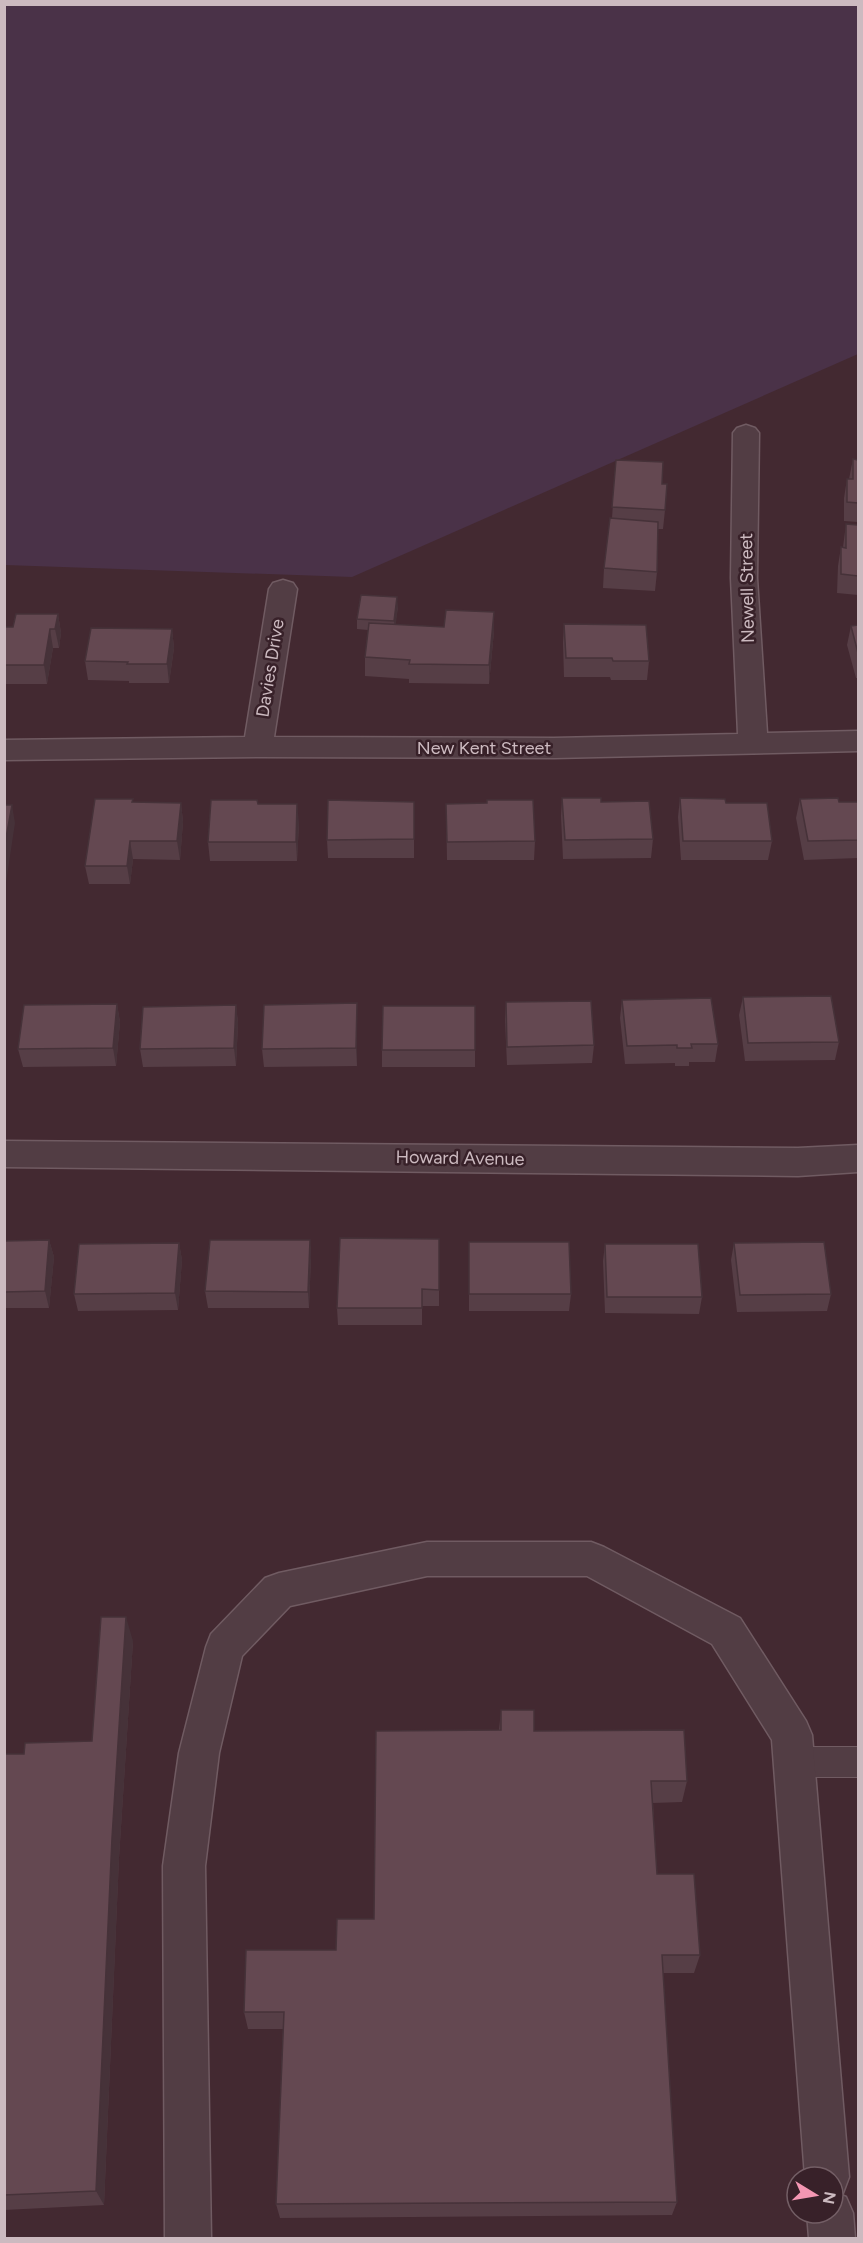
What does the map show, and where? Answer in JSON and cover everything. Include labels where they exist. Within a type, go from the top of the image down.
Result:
[{"type":"street","name":"Newell Street","points":[[746,433],[744,578],[753,744]]},
{"type":"street","name":"Davies Drive","points":[[258,747],[283,589]]},
{"type":"street","name":"New Kent Street","points":[[4,750],[258,747],[554,748],[858,741]]},
{"type":"street","name":"Howard Avenue","points":[[4,1154],[798,1162],[858,1159]]},
{"type":"street","points":[[188,2238],[184,1866],[199,1753],[225,1647],[279,1591],[427,1559],[591,1559],[726,1631],[792,1735],[826,2165]]},
{"type":"lane","points":[[794,1762],[858,1762]]},
{"type":"shaded area","points":[[5,5],[858,5],[858,354],[352,577],[5,565]]},
{"type":"building","points":[[853,459],[858,460],[858,503],[847,502],[847,479],[853,479]]},
{"type":"building","points":[[616,460],[663,462],[662,484],[667,484],[665,510],[612,507]]},
{"type":"building","points":[[610,518],[658,522],[657,572],[604,568]]},
{"type":"building","points":[[846,524],[858,525],[858,576],[841,574],[841,547],[846,548]]},
{"type":"building","points":[[361,595],[397,597],[394,621],[357,619]]},
{"type":"building","points":[[446,610],[494,612],[489,665],[409,664],[410,660],[365,657],[369,623],[444,627]]},
{"type":"building","points":[[16,614],[58,614],[55,629],[50,629],[44,665],[4,665],[4,627],[13,627]]},
{"type":"building","points":[[564,624],[646,625],[649,661],[566,658]]},
{"type":"building","points":[[858,625],[858,653],[851,626]]},
{"type":"building","points":[[91,628],[172,629],[167,664],[85,661]]},
{"type":"building","points":[[562,798],[601,798],[601,802],[649,801],[653,839],[565,840]]},
{"type":"building","points":[[680,798],[725,799],[726,803],[767,803],[772,841],[683,841]]},
{"type":"building","points":[[838,798],[839,802],[858,802],[858,840],[808,841],[800,799]]},
{"type":"building","points":[[95,799],[181,803],[177,841],[130,841],[127,866],[85,866]]},
{"type":"building","points":[[211,800],[257,800],[258,804],[297,804],[296,842],[208,842]]},
{"type":"building","points":[[328,800],[414,802],[414,839],[327,840]]},
{"type":"building","points":[[487,800],[533,800],[535,841],[447,842],[446,804],[487,803]]},
{"type":"building","points":[[4,805],[12,805],[4,849]]},
{"type":"building","points":[[831,996],[839,1042],[748,1043],[743,997]]},
{"type":"building","points":[[711,998],[718,1044],[691,1044],[692,1048],[677,1048],[677,1045],[627,1046],[622,1000]]},
{"type":"building","points":[[591,1001],[594,1045],[507,1047],[506,1002]]},
{"type":"building","points":[[357,1003],[356,1048],[262,1049],[264,1005]]},
{"type":"building","points":[[117,1004],[113,1048],[18,1049],[24,1005]]},
{"type":"building","points":[[236,1005],[234,1048],[140,1049],[143,1007]]},
{"type":"building","points":[[383,1006],[475,1006],[475,1050],[382,1050]]},
{"type":"building","points":[[340,1238],[439,1239],[439,1290],[422,1289],[422,1308],[337,1308]]},
{"type":"building","points":[[49,1240],[45,1291],[4,1292],[4,1241]]},
{"type":"building","points":[[210,1240],[310,1240],[308,1292],[205,1291]]},
{"type":"building","points":[[469,1242],[569,1242],[571,1294],[469,1294]]},
{"type":"building","points":[[824,1242],[831,1294],[740,1295],[734,1243]]},
{"type":"building","points":[[179,1243],[175,1293],[74,1294],[79,1244]]},
{"type":"building","points":[[605,1244],[698,1244],[702,1297],[607,1297]]},
{"type":"building","points":[[101,1617],[126,1617],[112,1838],[96,2191],[4,2195],[4,1754],[24,1754],[25,1743],[92,1741]]},
{"type":"building","points":[[501,1710],[534,1710],[534,1731],[684,1730],[687,1781],[651,1781],[657,1874],[694,1874],[700,1955],[662,1955],[677,2202],[276,2204],[284,2012],[244,2012],[246,1950],[336,1950],[337,1919],[374,1919],[376,1731],[501,1730]]}]
